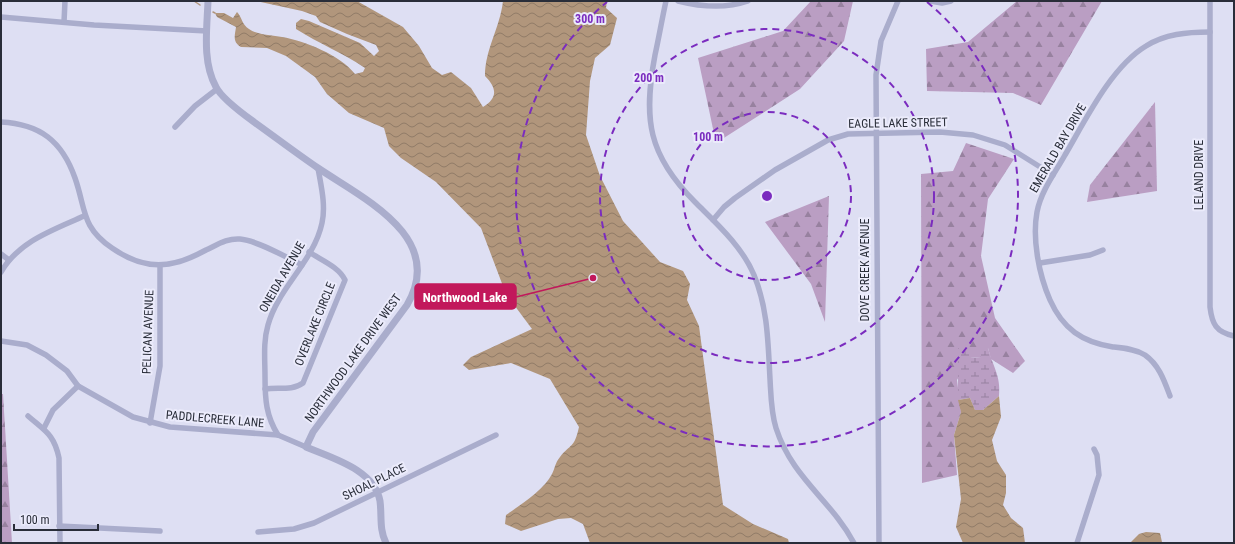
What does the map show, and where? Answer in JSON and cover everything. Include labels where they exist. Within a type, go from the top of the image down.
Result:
[{"type":"street","points":[[64,22],[65,1]]},
{"type":"street","name":"NORTHWOOD LAKE DRIVE WEST","points":[[208,1],[208,60],[210,73],[216,89],[244,115],[318,168],[371,202],[397,224],[411,246],[415,259],[417,273],[416,286],[407,305],[313,432],[306,447]]},
{"type":"street","points":[[666,1],[651,81],[649,108],[654,142],[669,173],[681,188],[713,220],[747,261],[758,285],[767,319],[773,414],[781,441],[797,471],[837,518],[854,543]]},
{"type":"street","points":[[678,1],[718,7],[732,6],[748,1]]},
{"type":"street","name":"DOVE CREEK AVENUE","points":[[879,543],[876,133],[877,61],[886,28],[898,1]]},
{"type":"street","points":[[930,1],[942,3],[951,1]]},
{"type":"street","name":"LELAND DRIVE","points":[[1210,1],[1211,314],[1214,327],[1220,332],[1234,336]]},
{"type":"street","points":[[1,17],[207,31]]},
{"type":"street","name":"EMERALD BAY DRIVE","points":[[1170,396],[1159,370],[1145,355],[1126,348],[1092,342],[1069,328],[1060,318],[1050,300],[1040,263],[1035,238],[1037,212],[1041,199],[1053,175],[1100,98],[1129,60],[1151,43],[1170,35],[1210,32]]},
{"type":"street","points":[[175,127],[195,106],[216,89]]},
{"type":"street","points":[[1,122],[33,128],[56,144],[64,154],[75,179],[84,216],[97,234],[112,248],[137,261],[160,266],[175,264],[218,243],[239,239],[253,243],[302,265]]},
{"type":"street","name":"EAGLE LAKE STREET","points":[[713,220],[724,207],[735,198],[775,170],[828,140],[848,134],[940,132],[980,137],[1018,151],[1053,175]]},
{"type":"street","name":"ONEIDA AVENUE","points":[[278,435],[270,422],[265,389],[264,345],[268,325],[276,306],[302,265],[321,230],[324,217],[323,196],[318,168]]},
{"type":"street","points":[[1,272],[9,260],[33,240],[84,216]]},
{"type":"street","points":[[1040,263],[1090,255],[1103,250]]},
{"type":"street","name":"OVERLAKE CIRCLE","points":[[265,389],[297,387],[303,383],[345,280],[337,269],[309,252]]},
{"type":"street","points":[[1,254],[9,260]]},
{"type":"street","name":"PELICAN AVENUE","points":[[150,422],[160,366],[160,266]]},
{"type":"street","name":"PADDLECREEK LANE","points":[[1,341],[27,345],[46,355],[67,371],[78,386],[133,417],[170,427],[278,435],[306,447]]},
{"type":"street","points":[[44,428],[53,410],[78,386]]},
{"type":"street","points":[[28,416],[44,428],[56,445],[59,458],[60,543]]},
{"type":"street","points":[[264,434],[270,422]]},
{"type":"street","name":"SHOAL PLACE","points":[[258,532],[294,529],[314,523],[496,435]]},
{"type":"street","points":[[306,447],[356,469],[378,492],[381,529],[386,543]]},
{"type":"street","points":[[1077,543],[1099,475],[1097,455],[1094,449]]},
{"type":"street","points":[[59,526],[160,531]]},
{"type":"green space","points":[[811,1],[853,1],[844,41],[800,89],[716,143],[698,58],[783,31]]},
{"type":"green space","points":[[1017,1],[1102,1],[1041,105],[1013,93],[927,91],[926,49],[968,42]]},
{"type":"green space","points":[[1155,102],[1157,191],[1087,202],[1090,185]]},
{"type":"green space","points":[[966,143],[1014,159],[988,199],[981,256],[995,318],[1025,361],[1013,373],[991,359],[988,348],[981,357],[970,358],[957,380],[961,412],[954,435],[957,475],[922,483],[921,174],[953,171]]},
{"type":"green space","points":[[829,196],[825,322],[811,284],[765,222]]},
{"type":"green space","points":[[958,348],[966,349],[971,358],[981,357],[980,349],[988,348],[998,377],[999,396],[983,410],[975,410],[970,398],[958,400]]},
{"type":"green space","points":[[1,394],[3,394],[12,543],[1,543]]},
{"type":"water","points":[[256,1],[357,1],[403,27],[419,46],[432,68],[442,75],[451,72],[471,88],[483,107],[488,104],[494,93],[492,85],[485,76],[487,57],[499,20],[503,1],[607,1],[606,8],[617,18],[610,45],[595,58],[590,81],[586,135],[600,176],[623,221],[660,262],[683,271],[690,284],[687,300],[699,326],[723,505],[753,524],[788,539],[789,543],[590,543],[583,524],[571,518],[558,519],[521,531],[505,524],[506,515],[531,497],[548,480],[558,459],[574,442],[579,427],[550,379],[511,363],[469,370],[463,365],[471,357],[532,329],[506,294],[481,228],[436,182],[401,158],[389,146],[384,128],[349,113],[327,94],[315,77],[286,56],[267,48],[241,47],[238,45],[235,41],[236,27],[217,17],[215,13],[224,13],[233,18],[237,12],[245,25],[252,31],[260,34],[291,39],[311,45],[331,55],[355,74],[363,72],[365,68],[296,29],[296,23],[301,19],[309,21],[360,43],[374,56],[379,51],[376,45],[320,22],[316,16],[302,11]]},
{"type":"water","points":[[999,396],[1001,417],[992,440],[997,461],[1006,475],[1006,493],[1003,505],[1011,518],[1023,528],[1025,543],[963,543],[956,527],[961,499],[954,435],[961,412],[958,400],[970,398],[975,410],[983,410]]},
{"type":"water","points":[[1146,532],[1160,533],[1162,542],[1130,543],[1139,534]]},
{"type":"waterway","points":[[194,1],[200,5]]},
{"type":"place","name":"Northwood Lake","points":[[593,278]]}]
